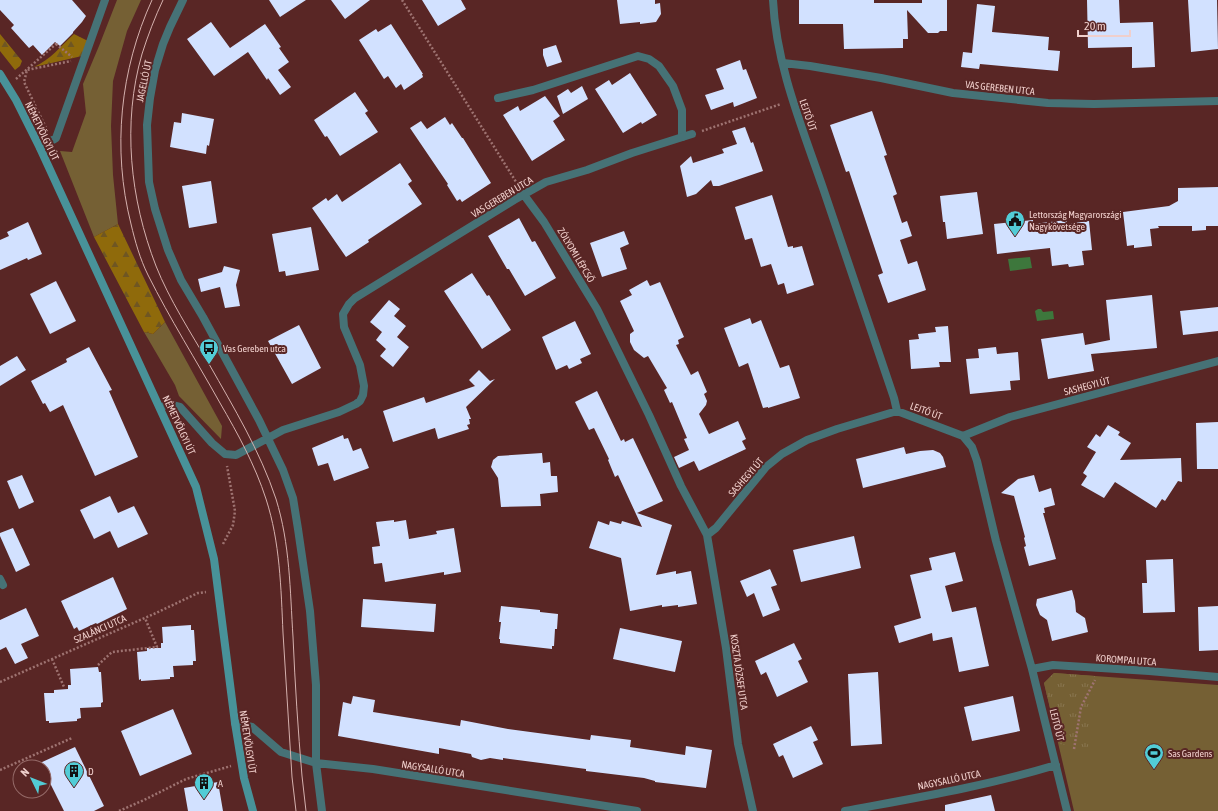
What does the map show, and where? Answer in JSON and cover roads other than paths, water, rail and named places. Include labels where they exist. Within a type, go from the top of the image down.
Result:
[{"type":"street","points":[[40,148],[56,138],[105,0]]},
{"type":"street","name":"JAGELLÓ ÚT","points":[[183,0],[165,38],[151,91],[147,125],[149,182],[155,209],[168,250],[181,280],[213,335],[267,438]]},
{"type":"street","name":"LEJTŐ ÚT","points":[[773,0],[775,29],[792,100],[862,300],[897,411],[963,436],[972,447],[977,461],[996,541],[1032,669],[1067,811]]},
{"type":"street","points":[[498,98],[533,90],[638,56],[649,59],[659,66],[673,86],[682,110],[682,137]]},
{"type":"street","name":"VAS GEREBEN UTCA","points":[[783,63],[874,77],[953,93],[1048,103],[1094,104],[1218,101]]},
{"type":"street","name":"NÉMETVÖLGYI ÚT","points":[[0,74],[8,86],[40,148],[196,487],[214,559],[235,723],[244,778],[253,811]]},
{"type":"street","name":"VAS GEREBEN UTCA","points":[[160,408],[168,404],[180,407],[212,443],[225,454],[236,454],[283,430],[339,412],[360,401],[363,395],[364,386],[360,366],[344,327],[343,314],[349,304],[356,298],[507,204],[546,182],[587,170],[692,134]]},
{"type":"street","name":"ZÓLYOMI LÉPCSŐ","points":[[524,195],[544,222],[597,309],[649,415],[681,486],[707,535]]},
{"type":"street","name":"SASHEGYI ÚT","points":[[963,436],[1010,417],[1218,361]]},
{"type":"street","name":"SASHEGYI ÚT","points":[[707,535],[716,528],[766,467],[782,454],[807,440],[837,429],[897,411]]},
{"type":"street","points":[[267,438],[283,470],[290,491],[298,529],[310,610],[316,685],[316,763],[322,811]]},
{"type":"street","name":"KOSZTA JÓZSEF UTCA","points":[[707,535],[726,648],[738,744],[754,811]]},
{"type":"street","name":"KOROMPAI UTCA","points":[[1032,669],[1053,665],[1218,677]]},
{"type":"street","name":"NAGYSALLÓ UTCA","points":[[235,723],[252,727],[281,752],[316,763],[373,769],[637,811]]},
{"type":"street","name":"NAGYSALLÓ UTCA","points":[[845,811],[936,794],[1030,773],[1056,765]]},
{"type":"tram line","points":[[152,0],[141,27],[133,54],[126,82],[122,110],[121,139],[125,196],[134,237],[145,269],[165,308],[246,450],[262,486],[271,515],[279,565],[292,777],[296,811]]},
{"type":"tram line","points":[[163,0],[144,47],[136,80],[132,107],[131,134],[135,188],[147,240],[161,278],[246,430],[270,481],[281,516],[289,567],[298,724],[306,811]]},
{"type":"place","name":"Lettország Magyarországi Nagykövetsége","points":[[1015,237]]},
{"type":"place","name":"Vas Gereben utca","points":[[209,365]]},
{"type":"place","name":"Sas Gardens","points":[[1154,770]]},
{"type":"place","name":"D","points":[[74,788]]},
{"type":"place","name":"A","points":[[204,800]]}]
